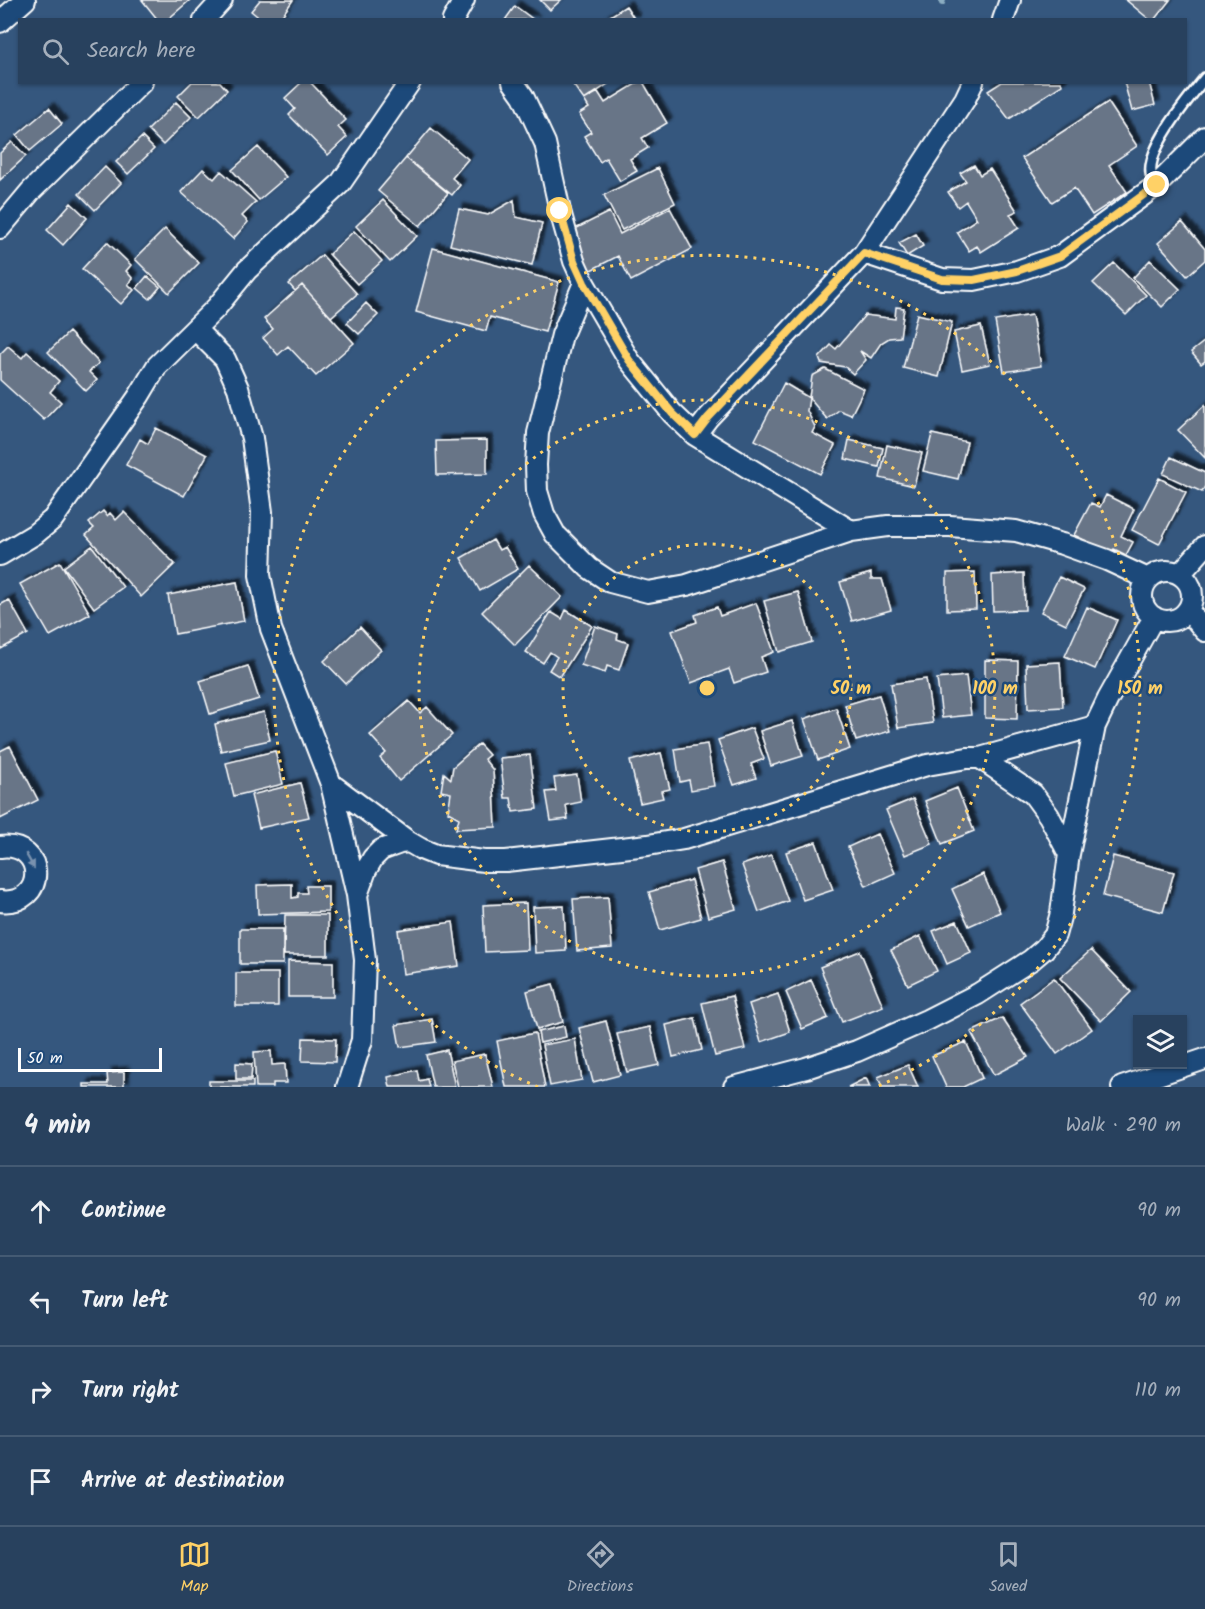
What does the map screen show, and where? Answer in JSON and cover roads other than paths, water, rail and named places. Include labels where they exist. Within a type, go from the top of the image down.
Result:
[{"type":"street","points":[[0,22],[25,0]]},
{"type":"street","points":[[206,18],[222,0]]},
{"type":"street","points":[[454,18],[464,0]]},
{"type":"street","points":[[1004,18],[1010,0]]},
{"type":"street","points":[[0,228],[31,191],[140,84]]},
{"type":"street","points":[[0,555],[35,534],[52,519],[140,396],[157,366],[216,308],[247,270],[339,184],[409,84]]},
{"type":"street","points":[[514,84],[523,96],[545,143],[574,261],[584,283],[629,360],[672,413],[695,435],[851,531]]},
{"type":"street","points":[[695,435],[708,418],[864,253],[972,84]]},
{"type":"street","points":[[864,253],[942,279],[974,280],[1017,271],[1060,256],[1157,185],[1205,137]]},
{"type":"street","points":[[584,283],[562,335],[538,433],[537,491],[544,514],[555,534],[589,568],[610,582],[648,592],[687,585],[851,531],[888,526],[950,525],[1016,531],[1107,560],[1148,579]]},
{"type":"street","points":[[195,329],[225,359],[238,388],[252,438],[262,512],[260,575],[271,629],[331,784],[357,895],[365,960],[362,1040],[347,1087]]},
{"type":"street","points":[[1180,574],[1205,546]]},
{"type":"street","points":[[1163,571],[1180,574],[1191,587],[1191,603],[1188,610],[1183,615],[1169,620],[1154,617],[1143,604],[1142,595],[1148,579],[1163,571]]},
{"type":"street","points":[[1188,610],[1205,631]]},
{"type":"street","points":[[734,1087],[856,1052],[978,994],[1044,949],[1055,935],[1061,913],[1069,854],[1095,726],[1154,617]]},
{"type":"street","points":[[331,784],[420,849],[436,855],[484,861],[506,861],[684,839],[927,765],[980,758],[1095,726]]},
{"type":"street","points":[[980,758],[1033,794],[1049,816],[1069,854]]},
{"type":"street","points":[[357,895],[372,858],[381,850],[409,842]]},
{"type":"street","points":[[0,847],[9,846],[26,852],[32,859],[36,877],[33,886],[20,899],[10,902],[0,901]]},
{"type":"street","points":[[1122,1087],[1205,1059]]},
{"type":"lane","points":[[1157,185],[1150,174],[1155,149],[1205,78]]}]
